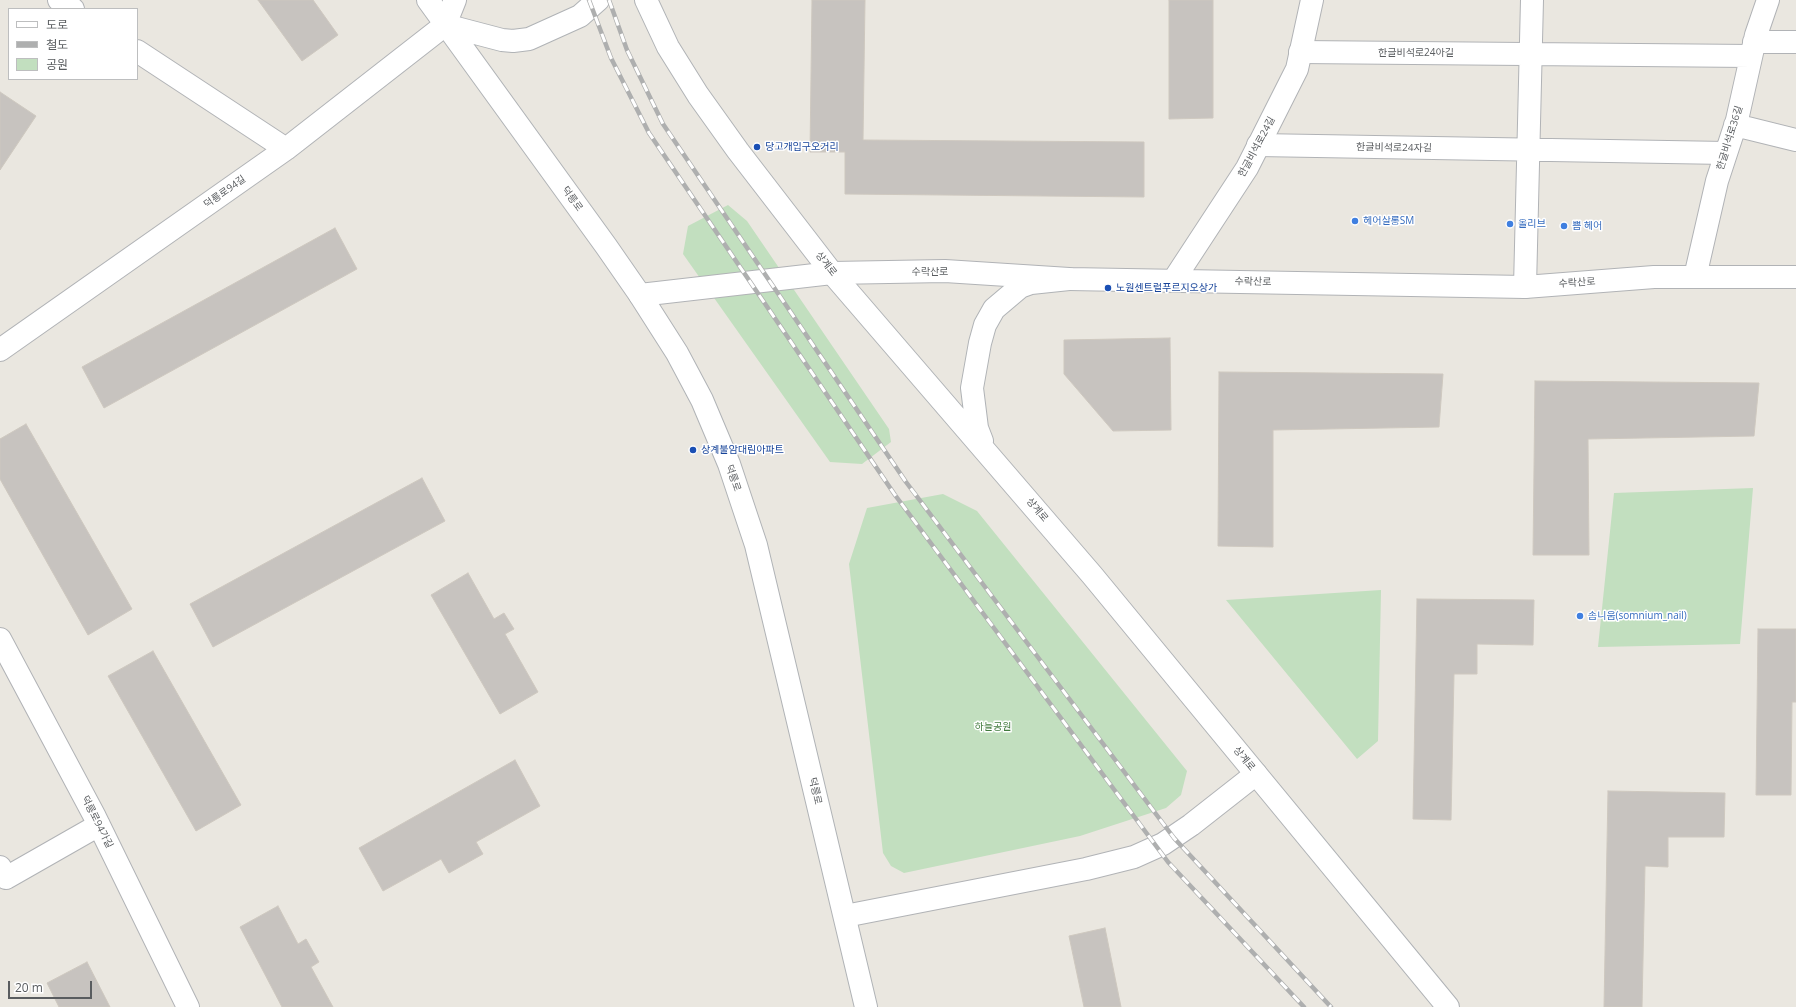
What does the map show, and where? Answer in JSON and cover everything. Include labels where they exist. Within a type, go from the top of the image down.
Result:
[{"type":"street","points":[[59,0],[71,8]]},
{"type":"street","name":"덕릉로","points":[[428,0],[640,295],[677,353],[702,400],[729,464],[756,545],[866,1007]]},
{"type":"street","points":[[455,0],[445,25],[502,40],[514,41],[529,39],[580,16],[598,0]]},
{"type":"street","name":"상계로","points":[[646,0],[668,47],[698,95],[738,151],[832,272],[1092,575],[1448,1007]]},
{"type":"street","name":"한글비석로24길","points":[[1173,281],[1247,168],[1296,70],[1312,0]]},
{"type":"street","points":[[1525,287],[1532,0]]},
{"type":"street","name":"한글비석로36길","points":[[1695,277],[1717,181],[1735,125],[1752,49],[1768,0]]},
{"type":"street","name":"덕릉로94길","points":[[0,350],[286,149],[445,25]]},
{"type":"street","name":"한글비석로24아길","points":[[1300,52],[1531,54],[1752,49],[1796,42]]},
{"type":"street","points":[[138,52],[286,149]]},
{"type":"street","points":[[1735,125],[1796,140]]},
{"type":"street","name":"한글비석로24자길","points":[[1258,145],[1726,154]]},
{"type":"street","name":"수락산로","points":[[640,295],[832,272],[944,272],[1068,279],[1525,287],[1654,277],[1796,277]]},
{"type":"street","points":[[986,450],[977,428],[972,388],[980,343],[985,325],[994,309],[1010,294],[1020,288],[1031,283],[1068,279]]},
{"type":"street","name":"덕릉로94가길","points":[[2,648],[99,825],[188,1007]]},
{"type":"street","points":[[845,916],[1086,869],[1134,856],[1163,844],[1191,826],[1256,774]]},
{"type":"street","points":[[0,867],[6,878],[99,825]]},
{"type":"green space","points":[[728,205],[747,221],[889,429],[891,442],[862,464],[830,462],[683,254],[688,226]]},
{"type":"green space","points":[[1753,488],[1740,644],[1598,647],[1614,493]]},
{"type":"green space","name":"하늘공원","points":[[943,494],[977,511],[1187,771],[1181,795],[1166,808],[1080,836],[904,873],[891,866],[883,853],[849,564],[867,508]]},
{"type":"green space","points":[[1381,590],[1378,741],[1357,759],[1226,600]]},
{"type":"building","points":[[258,0],[313,0],[338,35],[302,61]]},
{"type":"building","points":[[812,0],[865,0],[863,140],[1144,142],[1144,197],[845,194],[845,152],[810,152]]},
{"type":"building","points":[[1169,0],[1213,0],[1213,118],[1169,119]]},
{"type":"building","points":[[0,92],[36,116],[0,170]]},
{"type":"building","points":[[335,228],[357,269],[104,408],[82,367]]},
{"type":"building","points":[[1170,338],[1171,430],[1113,431],[1064,374],[1064,340]]},
{"type":"building","points":[[1219,372],[1443,374],[1439,427],[1273,430],[1273,547],[1218,546]]},
{"type":"building","points":[[1535,381],[1759,383],[1754,436],[1588,439],[1589,555],[1533,555]]},
{"type":"building","points":[[26,424],[132,609],[88,635],[0,479],[0,439]]},
{"type":"building","points":[[422,478],[445,521],[213,647],[190,604]]},
{"type":"building","points":[[468,573],[494,619],[504,613],[514,629],[505,634],[538,692],[500,714],[431,595]]},
{"type":"building","points":[[1417,599],[1534,600],[1533,645],[1477,644],[1477,674],[1454,674],[1451,820],[1413,819]]},
{"type":"building","points":[[1758,629],[1796,629],[1796,702],[1792,702],[1791,795],[1756,795]]},
{"type":"building","points":[[153,651],[241,805],[196,831],[108,676]]},
{"type":"building","points":[[515,760],[540,806],[476,842],[483,854],[449,873],[441,859],[383,891],[359,848]]},
{"type":"building","points":[[1608,791],[1725,793],[1724,837],[1668,837],[1668,867],[1645,866],[1642,1007],[1604,1007]]},
{"type":"building","points":[[278,906],[298,944],[306,939],[319,962],[311,967],[333,1007],[282,1007],[240,927]]},
{"type":"building","points":[[1105,928],[1121,1007],[1084,1007],[1069,936]]},
{"type":"building","points":[[87,962],[110,1007],[59,1007],[47,983]]},
{"type":"railway","points":[[589,0],[611,58],[649,133],[895,495],[1168,862],[1304,1007]]},
{"type":"railway","points":[[609,0],[627,50],[663,124],[906,482],[1174,838],[1331,1007]]},
{"type":"place","name":"당고개입구오거리","points":[[757,147]]},
{"type":"place","name":"헤어살롱SM","points":[[1355,221]]},
{"type":"place","name":"올리브","points":[[1510,224]]},
{"type":"place","name":"쁨 헤어","points":[[1564,226]]},
{"type":"place","name":"노원센트럴푸르지오상가","points":[[1108,288]]},
{"type":"place","name":"상계불암대림아파트","points":[[693,450]]},
{"type":"place","name":"솜니움(somnium_nail)","points":[[1580,616]]}]
